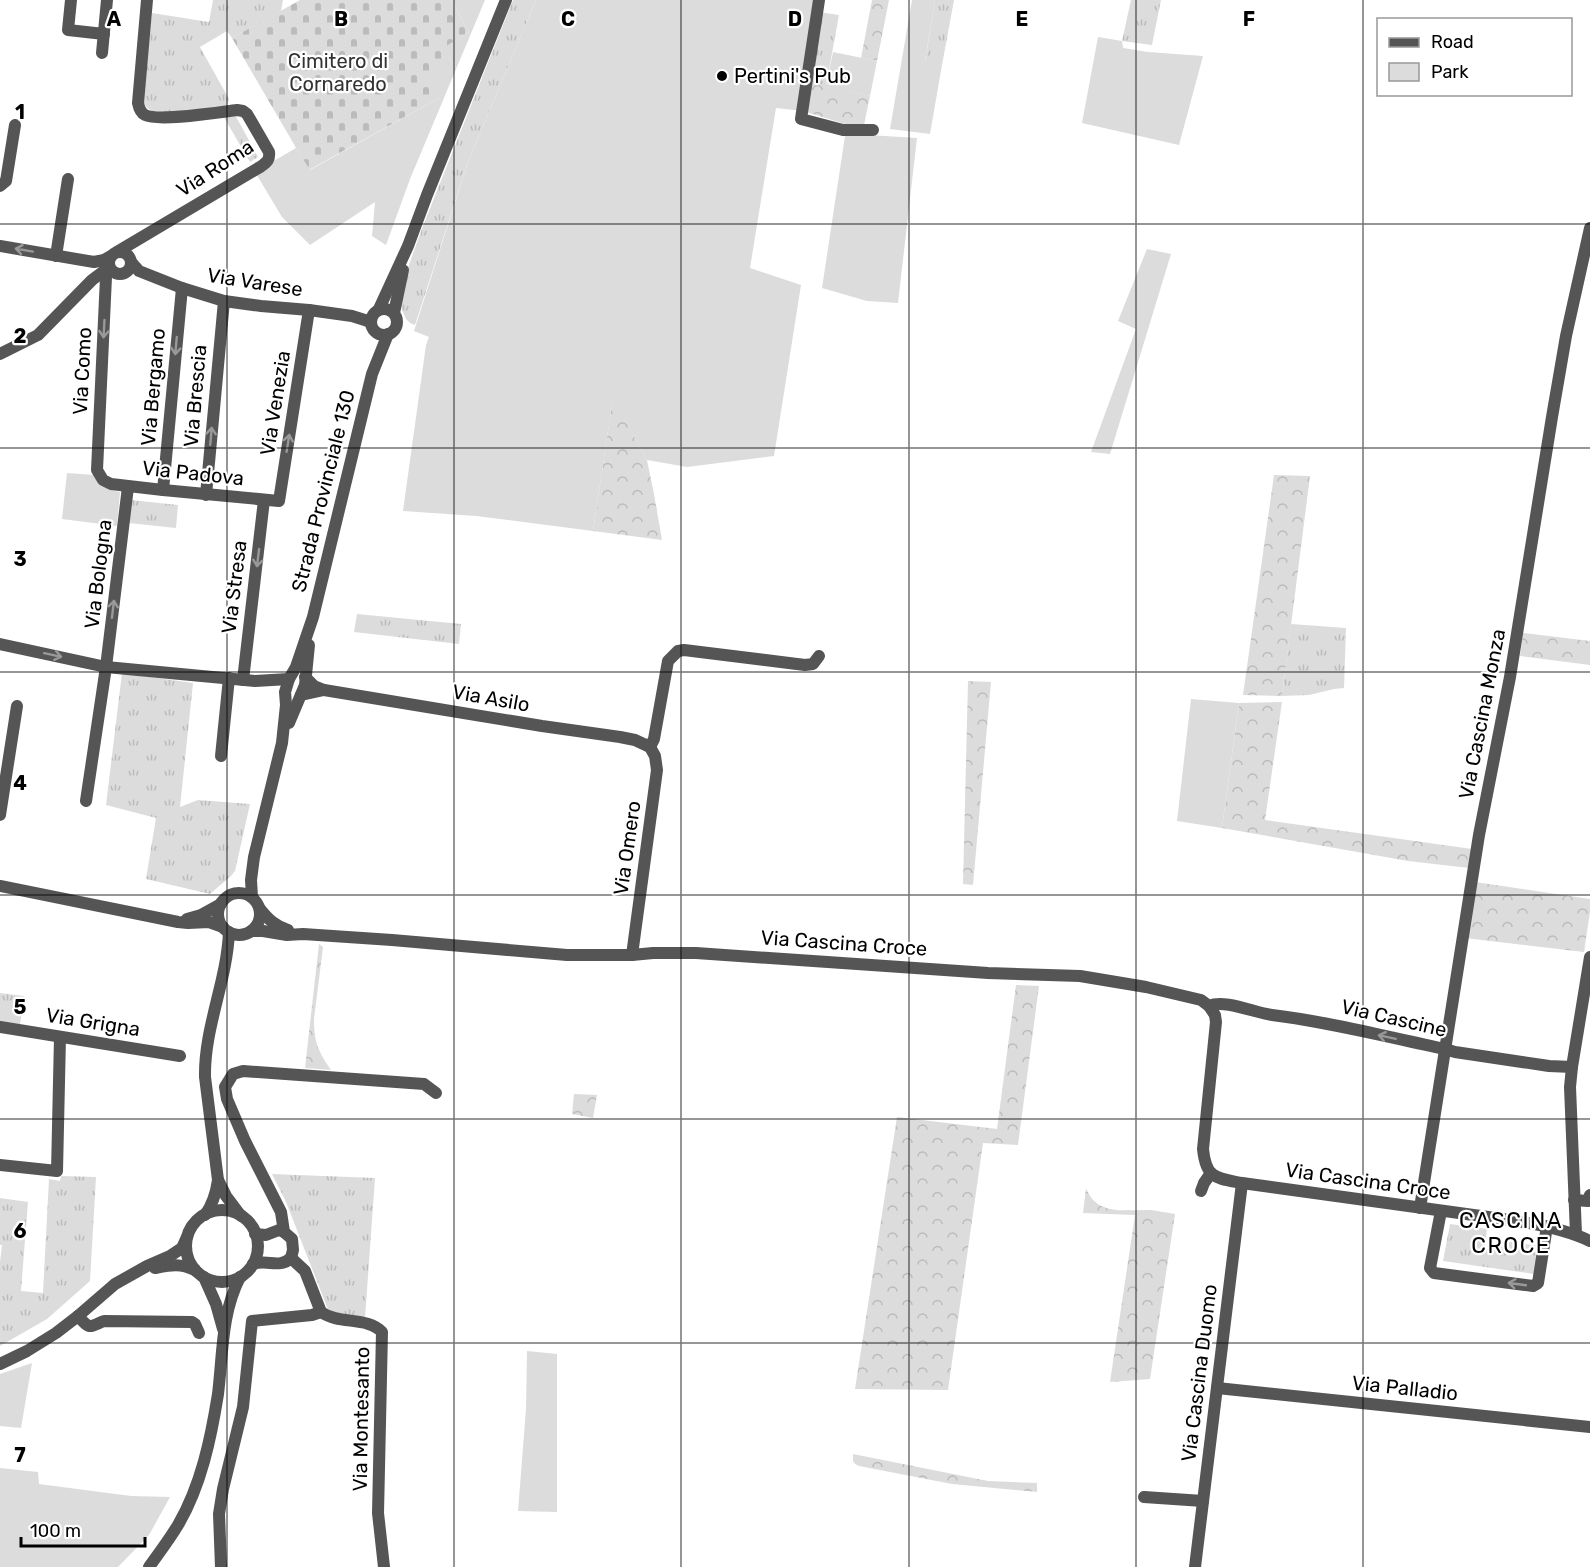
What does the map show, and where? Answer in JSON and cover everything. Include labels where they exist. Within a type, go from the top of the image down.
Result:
[{"type":"street","points":[[71,0],[68,30],[104,34]]},
{"type":"street","points":[[102,53],[107,0]]},
{"type":"street","name":"Via Roma","points":[[0,354],[38,335],[89,283],[113,264],[136,240],[268,161],[269,152],[243,111],[162,118],[145,115],[140,110],[138,103],[147,0]]},
{"type":"street","points":[[408,246],[394,313],[397,325],[392,332],[380,334],[374,319],[408,246],[507,0]]},
{"type":"street","points":[[819,0],[801,119],[843,130],[873,130]]},
{"type":"street","points":[[0,186],[6,181],[15,125]]},
{"type":"street","points":[[56,256],[68,178]]},
{"type":"street","name":"Via Cascina Monza","points":[[1420,1208],[1479,835],[1510,677],[1566,336],[1590,228]]},
{"type":"street","points":[[131,261],[136,240]]},
{"type":"street","points":[[0,246],[89,262],[113,264]]},
{"type":"street","name":"Via Varese","points":[[113,264],[126,254],[139,271],[224,301],[352,316],[360,314],[374,319]]},
{"type":"street","points":[[89,262],[94,269],[89,283],[98,283],[104,286],[105,290]]},
{"type":"street","name":"Via Varese","points":[[113,264],[154,277]]},
{"type":"street","name":"Via Como","points":[[103,480],[97,470],[105,290],[113,264]]},
{"type":"street","name":"Via Bergamo","points":[[163,490],[182,288]]},
{"type":"street","name":"Via Brescia","points":[[206,495],[224,301]]},
{"type":"street","points":[[374,319],[387,309],[394,313]]},
{"type":"street","name":"Via Venezia","points":[[279,501],[309,310]]},
{"type":"street","name":"Strada Provinciale 130","points":[[252,897],[251,880],[254,858],[282,743],[286,712],[285,697],[289,679],[296,667],[313,617],[372,374],[375,343],[374,319]]},
{"type":"street","name":"Strada Provinciale 130","points":[[372,374],[388,334]]},
{"type":"street","name":"Via Padova","points":[[103,480],[128,487],[279,501]]},
{"type":"street","name":"Via Bologna","points":[[86,801],[106,667],[128,487]]},
{"type":"street","name":"Via Stresa","points":[[249,681],[264,500]]},
{"type":"street","name":"Strada Provinciale 130","points":[[282,743],[305,685],[313,617]]},
{"type":"street","points":[[0,644],[106,667],[249,681],[276,688],[285,697]]},
{"type":"street","points":[[650,747],[654,739],[666,669],[669,661],[678,651],[805,665],[813,664],[819,656]]},
{"type":"street","name":"Via Asilo","points":[[305,677],[314,686],[324,690],[542,726],[620,736],[650,747]]},
{"type":"street","points":[[221,756],[229,678]]},
{"type":"street","points":[[249,681],[289,679]]},
{"type":"street","name":"Via Asilo","points":[[301,695],[324,690]]},
{"type":"street","points":[[0,815],[17,706]]},
{"type":"street","name":"Via Omero","points":[[632,955],[657,770],[655,756],[650,747]]},
{"type":"street","name":"Strada Provinciale 130","points":[[221,904],[230,895],[236,893],[254,858]]},
{"type":"street","points":[[0,886],[178,922],[209,922],[234,934],[248,933]]},
{"type":"street","points":[[0,1364],[56,1333],[106,1291],[134,1273],[182,1248],[191,1228],[211,1207],[218,1180],[204,1064],[224,975],[236,946],[259,922],[260,909],[252,897],[236,893]]},
{"type":"street","points":[[178,922],[201,915],[221,904]]},
{"type":"street","points":[[221,904],[219,916],[226,929],[224,975]]},
{"type":"street","name":"Via Cascina Croce","points":[[260,909],[268,920],[278,927],[300,934]]},
{"type":"street","name":"Via Cascina Croce","points":[[248,933],[263,931],[287,935],[392,940],[567,955],[653,953],[740,955],[968,972],[1080,976],[1122,982],[1192,997],[1209,1006]]},
{"type":"street","points":[[1576,1234],[1570,1103],[1572,1067],[1589,965]]},
{"type":"street","name":"Via Cascine","points":[[1209,1006],[1220,1004],[1314,1021],[1455,1052],[1549,1066],[1572,1067]]},
{"type":"street","points":[[1201,1191],[1211,1173],[1206,1166],[1203,1149],[1216,1022],[1215,1015],[1209,1006]]},
{"type":"street","name":"Via Grigna","points":[[0,1028],[180,1056]]},
{"type":"street","points":[[0,1165],[57,1171],[60,1037]]},
{"type":"street","points":[[280,1231],[282,1218],[277,1202],[245,1141],[227,1100],[225,1087],[233,1074],[243,1071],[424,1084],[436,1093]]},
{"type":"street","name":"Via Cascina Croce","points":[[1211,1173],[1217,1177],[1242,1183],[1547,1226],[1576,1234],[1590,1241]]},
{"type":"street","points":[[134,1273],[173,1265],[185,1266],[212,1281],[222,1282],[231,1281],[246,1272],[253,1264],[258,1247],[255,1234],[226,1196],[218,1180]]},
{"type":"street","name":"Via Cascina Duomo","points":[[1195,1567],[1242,1183]]},
{"type":"street","points":[[1574,1200],[1588,1201],[1590,1195]]},
{"type":"street","points":[[205,1215],[223,1211],[242,1217]]},
{"type":"street","points":[[1441,1211],[1430,1268],[1434,1273],[1533,1286],[1538,1283],[1547,1226]]},
{"type":"street","points":[[253,1264],[284,1263],[291,1258],[293,1250],[292,1239],[280,1231],[266,1235],[255,1234]]},
{"type":"street","points":[[187,1237],[187,1255],[216,1304],[223,1331]]},
{"type":"street","points":[[291,1258],[305,1271],[321,1312]]},
{"type":"street","points":[[149,1567],[179,1523],[193,1494],[202,1466],[212,1431],[223,1331],[234,1290],[240,1277]]},
{"type":"street","name":"Via Montesanto","points":[[221,1567],[219,1514],[243,1407],[252,1321],[312,1315],[321,1312],[332,1317],[376,1326],[382,1332],[378,1512],[384,1567]]},
{"type":"street","points":[[78,1316],[90,1327],[104,1321],[192,1322],[199,1333]]},
{"type":"street","name":"Via Palladio","points":[[1217,1388],[1590,1427]]},
{"type":"street","points":[[1144,1497],[1203,1501]]},
{"type":"green space","points":[[213,0],[283,0],[281,11],[232,38],[227,31],[200,47],[229,99],[227,106],[168,113],[149,109],[143,100],[152,13],[209,22]]},
{"type":"green space","name":"Cimitero di Cornaredo","points":[[300,0],[451,0],[469,32],[444,48],[451,62],[439,98],[309,170],[232,38]]},
{"type":"green space","points":[[451,0],[485,0],[410,179],[386,245],[372,236],[375,202],[310,245],[282,217],[255,172],[296,148],[310,170],[439,98],[426,76],[451,62],[443,48],[469,32]]},
{"type":"green space","points":[[513,0],[536,0],[468,162],[415,325],[406,319],[402,310],[401,287]]},
{"type":"green space","points":[[536,0],[821,0],[803,111],[776,108],[750,268],[801,285],[774,456],[687,467],[647,460],[613,398],[593,531],[476,516],[403,511],[429,337],[414,331],[468,162]]},
{"type":"green space","points":[[872,0],[889,0],[877,61],[861,58]]},
{"type":"green space","points":[[912,0],[935,0],[925,61],[942,65],[930,134],[890,129]]},
{"type":"green space","points":[[935,0],[954,0],[942,65],[925,62]]},
{"type":"green space","points":[[1131,0],[1161,0],[1152,45],[1122,41]]},
{"type":"green space","points":[[819,12],[839,15],[826,86],[808,81]]},
{"type":"green space","points":[[1098,37],[1122,41],[1123,48],[1203,56],[1179,145],[1082,123]]},
{"type":"green space","points":[[833,52],[877,61],[870,96],[826,86]]},
{"type":"green space","points":[[808,81],[870,96],[864,125],[845,124],[803,111]]},
{"type":"green space","points":[[234,113],[258,157],[250,162],[222,114]]},
{"type":"green space","points":[[845,136],[917,138],[898,303],[867,301],[822,288]]},
{"type":"green space","points":[[1147,249],[1171,254],[1110,454],[1091,452],[1136,329],[1118,321]]},
{"type":"green space","points":[[613,397],[647,460],[662,540],[593,531]]},
{"type":"green space","points":[[67,473],[94,475],[105,487],[120,492],[117,526],[62,519]]},
{"type":"green space","points":[[1274,475],[1310,476],[1282,696],[1243,695]]},
{"type":"green space","points":[[131,500],[178,505],[176,528],[129,523]]},
{"type":"green space","points":[[357,614],[461,624],[459,644],[354,632]]},
{"type":"green space","points":[[1291,624],[1346,628],[1344,688],[1309,695],[1282,696]]},
{"type":"green space","points":[[1523,633],[1590,641],[1590,665],[1520,656]]},
{"type":"green space","points":[[122,673],[193,683],[180,807],[198,800],[250,804],[235,871],[210,894],[146,879],[156,818],[106,805]]},
{"type":"green space","points":[[968,681],[991,682],[973,885],[963,884]]},
{"type":"green space","points":[[1191,699],[1239,703],[1222,828],[1177,821]]},
{"type":"green space","points":[[1282,702],[1265,820],[1472,849],[1469,868],[1408,861],[1222,828],[1239,703]]},
{"type":"green space","points":[[1475,882],[1590,899],[1584,952],[1465,938]]},
{"type":"green space","points":[[319,944],[323,947],[314,1019],[315,1034],[320,1052],[331,1070],[305,1068]]},
{"type":"green space","points":[[1016,985],[1039,986],[1018,1145],[983,1143],[948,1390],[855,1389],[897,1117],[997,1129]]},
{"type":"green space","points":[[0,993],[24,996],[20,1025],[0,1022]]},
{"type":"green space","points":[[574,1094],[597,1095],[593,1118],[572,1114]]},
{"type":"green space","points":[[272,1174],[375,1178],[365,1318],[329,1312],[286,1202]]},
{"type":"green space","points":[[61,1176],[96,1177],[90,1281],[47,1319],[0,1346],[2,1245],[0,1245],[0,1198],[28,1202],[21,1291],[43,1293],[49,1179],[60,1181]]},
{"type":"green space","points":[[1086,1188],[1097,1204],[1113,1210],[1151,1210],[1175,1214],[1150,1379],[1110,1382],[1135,1215],[1083,1213]]},
{"type":"green space","points":[[1450,1224],[1487,1229],[1485,1247],[1490,1251],[1496,1249],[1497,1240],[1539,1246],[1534,1274],[1443,1261]]},
{"type":"green space","points":[[527,1351],[557,1354],[557,1512],[518,1511],[526,1409]]},
{"type":"green space","points":[[32,1363],[21,1428],[0,1426],[0,1374]]},
{"type":"green space","points":[[853,1454],[988,1481],[1037,1483],[1037,1492],[952,1484],[859,1466],[853,1461]]},
{"type":"green space","points":[[0,1468],[38,1472],[39,1484],[131,1496],[170,1497],[149,1535],[118,1567],[0,1567]]},
{"type":"place","name":"Pertini's Pub","points":[[722,76]]},
{"type":"district","name":"CASCINA CROCE","points":[[1511,1232]]}]
